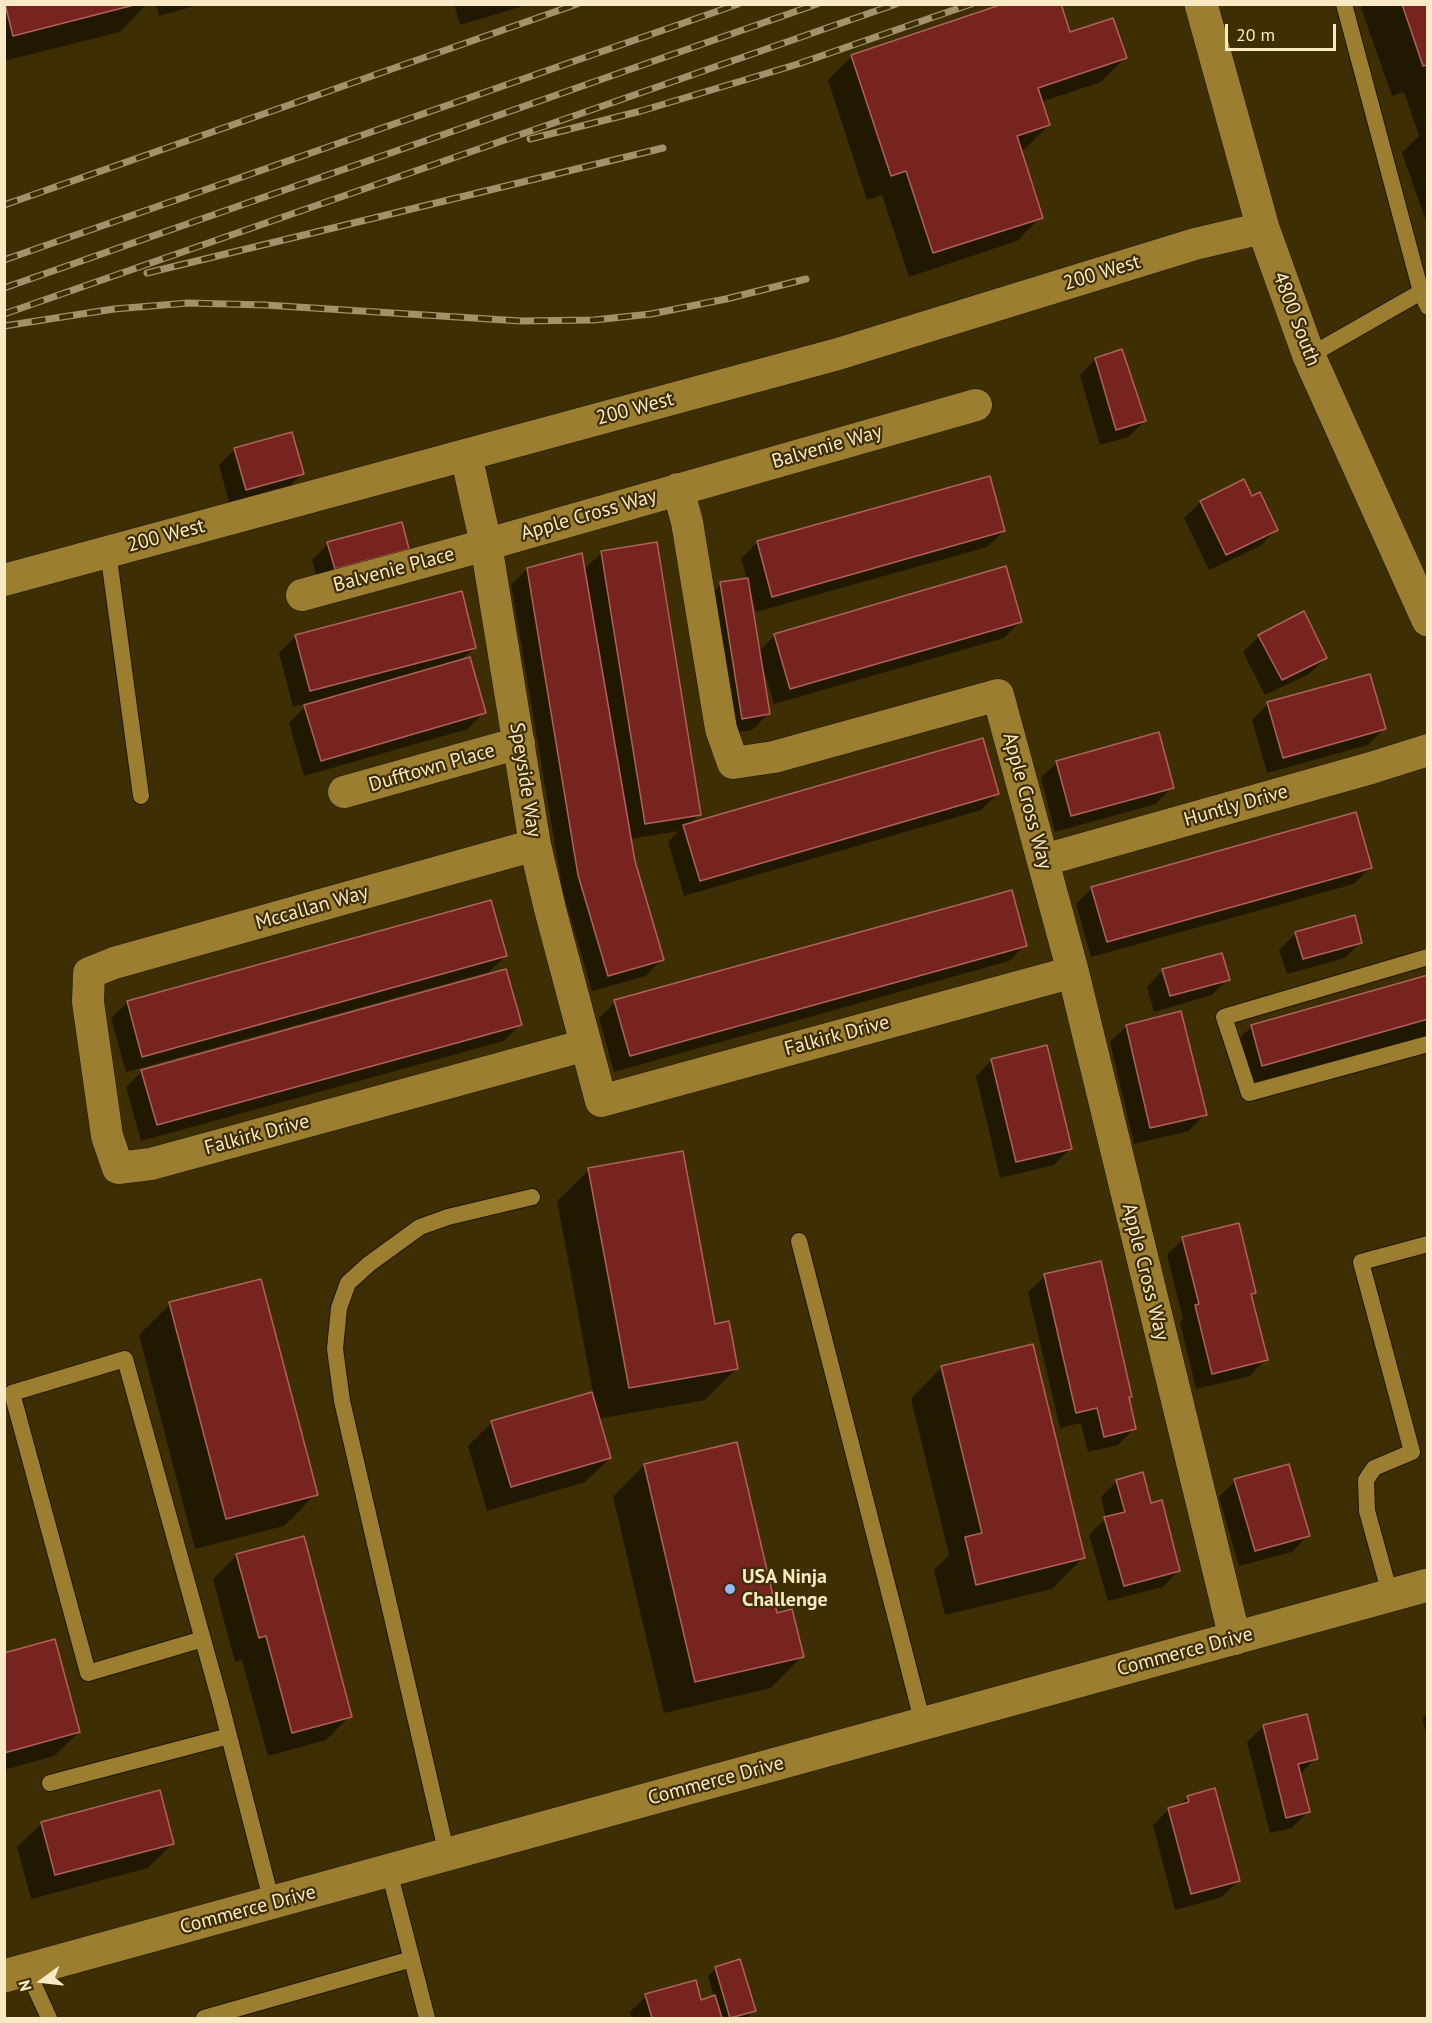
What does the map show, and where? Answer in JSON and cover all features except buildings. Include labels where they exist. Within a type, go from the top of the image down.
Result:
[{"type":"street","name":"4800 South","points":[[1200,4],[1263,228],[1309,356],[1428,620]]},
{"type":"street","name":"200 West","points":[[4,580],[838,354],[1195,244],[1263,228]]},
{"type":"street","name":"Balvenie Way","points":[[678,489],[976,405]]},
{"type":"street","name":"Speyside Way","points":[[466,455],[486,544],[536,845],[602,1101]]},
{"type":"street","name":"Apple Cross Way","points":[[486,544],[678,489],[687,522],[721,729],[733,763],[774,757],[998,695],[1073,972],[1235,1639]]},
{"type":"street","name":"Balvenie Place","points":[[302,595],[486,544]]},
{"type":"street","name":"Dufftown Place","points":[[344,792],[519,743]]},
{"type":"street","name":"Huntly Drive","points":[[1044,860],[1428,750]]},
{"type":"street","name":"Mccallan Way","points":[[89,973],[114,963],[536,845]]},
{"type":"street","name":"Falkirk Drive","points":[[602,1101],[1073,972]]},
{"type":"street","name":"Falkirk Drive","points":[[89,973],[88,1002],[107,1136],[118,1168],[151,1164],[586,1045]]},
{"type":"street","name":"Commerce Drive","points":[[16,1973],[1428,1585]]},
{"type":"lane","points":[[1309,356],[1424,300],[1344,4]]},
{"type":"lane","points":[[108,551],[141,795]]},
{"type":"lane","points":[[1428,957],[1224,1017],[1249,1093],[1428,1044]]},
{"type":"lane","points":[[447,1855],[342,1401],[335,1349],[339,1308],[348,1283],[369,1264],[420,1227],[448,1217],[532,1197]]},
{"type":"lane","points":[[799,1241],[923,1724]]},
{"type":"lane","points":[[1390,1594],[1367,1511],[1366,1480],[1374,1468],[1412,1452],[1361,1262],[1428,1244]]},
{"type":"lane","points":[[203,1639],[88,1672],[12,1393],[125,1359],[203,1639],[272,1903]]},
{"type":"lane","points":[[50,1783],[229,1736]]},
{"type":"lane","points":[[390,1871],[427,2019]]},
{"type":"lane","points":[[204,2019],[412,1959]]},
{"type":"lane","points":[[16,1973],[49,2019]]},
{"type":"railway","points":[[4,205],[577,4]]},
{"type":"railway","points":[[4,260],[738,4]]},
{"type":"railway","points":[[4,288],[817,4]]},
{"type":"railway","points":[[4,314],[896,4]]},
{"type":"railway","points":[[530,139],[641,111],[798,64],[971,4]]},
{"type":"railway","points":[[147,273],[663,148]]},
{"type":"railway","points":[[4,326],[114,309],[188,303],[265,305],[521,321],[594,320],[651,314],[726,299],[806,279]]},
{"type":"place","name":"USA Ninja Challenge","points":[[730,1589]]}]
